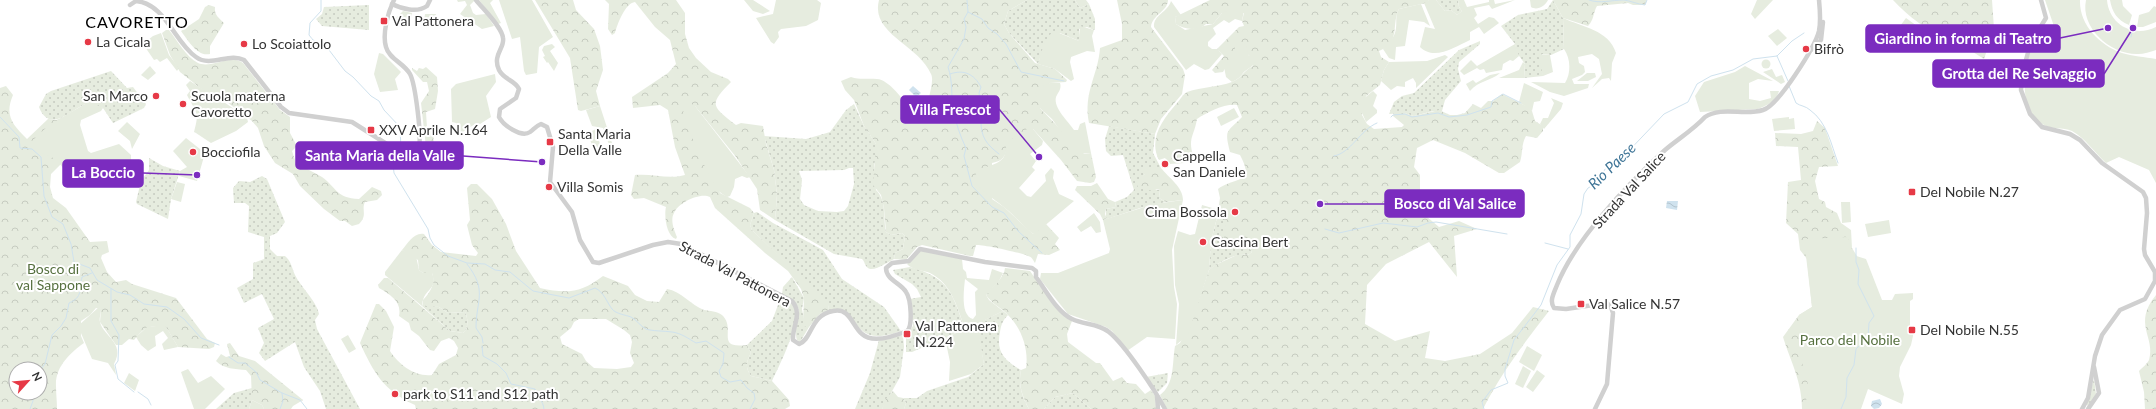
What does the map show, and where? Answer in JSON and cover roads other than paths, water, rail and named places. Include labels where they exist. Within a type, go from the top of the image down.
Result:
[{"type":"street","points":[[130,5],[141,2],[153,6],[198,58],[205,61],[237,57],[244,60],[281,107],[289,113],[352,122],[400,152],[411,154],[418,149],[421,143],[412,79],[404,66],[388,53],[385,45],[388,15],[393,2],[402,8],[419,9],[426,7],[430,0]]},
{"type":"street","name":"Strada Val Pattonera","points":[[476,0],[503,35],[503,43],[498,54],[499,69],[506,79],[517,84],[519,89],[516,98],[500,109],[499,117],[508,126],[523,133],[529,133],[540,124],[547,128],[553,147],[550,182],[572,212],[586,253],[595,263],[653,245],[672,242],[681,244],[792,301],[796,308],[797,314],[793,340],[799,344],[806,340],[816,321],[824,314],[835,310],[847,314],[860,332],[867,337],[877,339],[907,331],[912,323],[908,296],[905,290],[889,277],[886,268],[892,263],[908,261],[920,249],[985,262],[1032,268],[1036,271],[1036,277],[1065,314],[1075,320],[1100,327],[1113,336],[1157,394]]},
{"type":"street","name":"Strada Val Salice","points":[[1807,55],[1821,40],[1823,24],[1820,0]]},
{"type":"street","name":"Strada Val Salice","points":[[1595,409],[1607,384],[1613,313],[1611,307],[1607,303],[1566,310],[1554,308],[1552,305],[1552,298],[1567,266],[1600,217],[1665,151],[1705,117],[1713,113],[1764,110],[1776,101],[1789,84],[1814,43],[1819,30],[1820,0]]},
{"type":"street","points":[[2041,0],[2046,18],[2030,46],[2021,80],[2023,95],[2030,114],[2042,127],[2070,134],[2080,140],[2106,166],[2143,192],[2146,202],[2144,249],[2145,255],[2155,272],[2155,282],[2145,299],[2124,308],[2117,313],[2098,345],[2088,398],[2082,409]]},
{"type":"street","points":[[2088,409],[2099,393],[2094,366]]},
{"type":"street","points":[[1157,394],[1158,409]]},
{"type":"street","points":[[1157,394],[1165,409]]},
{"type":"water","points":[[913,86],[921,93],[916,97],[909,90]]},
{"type":"water","points":[[1667,201],[1678,201],[1677,210],[1666,208]]},
{"type":"water","points":[[1880,399],[1882,404],[1879,408],[1874,409],[1871,406],[1872,401]]},
{"type":"waterway","points":[[321,0],[321,11],[310,23],[309,35],[313,40],[326,46],[345,71],[353,77],[371,96],[379,101],[384,110],[400,127],[401,150]]},
{"type":"waterway","points":[[967,0],[968,12],[964,19],[966,27],[964,39],[948,67],[950,73],[953,109],[958,129],[966,148],[964,156],[972,186],[992,207],[1004,213],[1018,231],[1042,253]]},
{"type":"waterway","points":[[1589,0],[1601,2],[1624,0],[1645,5],[1647,0]]},
{"type":"waterway","points":[[968,12],[982,19],[988,28],[997,34],[1006,44],[1021,72],[1064,81]]},
{"type":"waterway","points":[[2131,37],[2132,32]]},
{"type":"waterway","name":"Rio Paese","points":[[1484,409],[1482,402],[1491,390],[1508,383],[1505,376],[1505,369],[1514,340],[1541,305],[1557,265],[1570,247],[1570,235],[1581,214],[1584,194],[1588,188],[1599,182],[1605,169],[1620,160],[1664,114],[1688,102],[1697,84],[1711,76],[1733,70],[1753,59],[1777,56],[1792,41],[1804,33]]},
{"type":"waterway","points":[[1777,56],[1788,81]]},
{"type":"waterway","points":[[950,74],[964,72],[972,76],[981,87],[979,93],[983,118],[981,121],[983,136],[991,147],[999,154]]},
{"type":"waterway","points":[[1789,86],[1796,103],[1808,109],[1821,121],[1828,134],[1838,163]]},
{"type":"waterway","points":[[1391,117],[1393,115],[1405,114],[1412,117],[1438,113],[1449,117],[1467,115],[1491,107],[1492,101],[1503,94],[1521,103]]},
{"type":"waterway","points":[[0,117],[19,137],[20,148],[32,149],[41,157],[44,196],[52,217],[63,224],[71,244],[74,262],[90,268],[97,280],[117,292],[130,295],[144,304],[167,307],[184,319],[201,338],[219,345]]},
{"type":"waterway","points":[[1334,156],[1346,151],[1371,126],[1377,123]]},
{"type":"waterway","points":[[399,154],[393,163],[394,173],[428,229],[430,238],[434,245],[448,256],[467,263],[485,264],[495,270],[510,272],[533,291],[569,298],[595,288],[603,294],[614,311],[631,317],[646,329],[675,333],[685,336],[696,343],[706,341],[724,353],[723,364],[719,371],[721,377],[730,382],[741,380],[747,388],[754,393],[755,399],[750,409]]},
{"type":"waterway","points":[[1325,229],[1339,233],[1383,223],[1417,227],[1436,222],[1507,234]]},
{"type":"waterway","points":[[1545,243],[1568,249]]},
{"type":"waterway","points":[[1841,409],[1846,397],[1847,378],[1854,365],[1856,349],[1868,337],[1869,323],[1874,316],[1858,284],[1859,270],[1856,262],[1856,248]]},
{"type":"waterway","points":[[467,264],[477,281],[479,289],[476,328],[482,337],[483,343]]},
{"type":"waterway","points":[[46,361],[52,335],[61,326],[66,318],[69,303],[77,298],[82,277],[92,273]]},
{"type":"waterway","points":[[111,289],[111,321],[119,335],[118,361],[115,365],[118,379],[134,392]]},
{"type":"waterway","points":[[482,346],[483,356],[497,364],[506,373],[511,384],[535,389],[544,409]]},
{"type":"waterway","points":[[229,357],[238,363],[245,363],[256,372],[260,380],[282,393],[300,400],[307,409]]},
{"type":"waterway","points":[[138,392],[148,399],[151,405]]},
{"type":"waterway","points":[[280,409],[283,401],[282,393]]},
{"type":"waterway","points":[[30,409],[33,401]]},
{"type":"place","name":"Val Pattonera","points":[[384,21]]},
{"type":"place","name":"Giardino in forma di Teatro","points":[[2108,28]]},
{"type":"place","name":"Grotta del Re Selvaggio","points":[[2133,28]]},
{"type":"place","name":"La Cicala","points":[[88,42]]},
{"type":"place","name":"Lo Scoiattolo","points":[[244,44]]},
{"type":"place","name":"Bifrò","points":[[1806,49]]},
{"type":"place","name":"San Marco","points":[[156,96]]},
{"type":"place","name":"Scuola materna Cavoretto","points":[[183,104]]},
{"type":"place","name":"XXV Aprile N.164","points":[[371,130]]},
{"type":"place","name":"Santa Maria Della Valle","points":[[550,142]]},
{"type":"place","name":"Bocciofila","points":[[193,152]]},
{"type":"place","name":"Villa Frescot","points":[[1039,157]]},
{"type":"place","name":"Santa Maria della Valle","points":[[542,162]]},
{"type":"place","name":"Cappella San Daniele","points":[[1165,164]]},
{"type":"place","name":"La Boccio","points":[[197,175]]},
{"type":"place","name":"Villa Somis","points":[[549,187]]},
{"type":"place","name":"Del Nobile N.27","points":[[1912,192]]},
{"type":"place","name":"Bosco di Val Salice","points":[[1320,204]]},
{"type":"place","name":"Cima Bossola","points":[[1235,212]]},
{"type":"place","name":"Cascina Bert","points":[[1203,242]]},
{"type":"place","name":"Val Salice N.57","points":[[1581,304]]},
{"type":"place","name":"Del Nobile N.55","points":[[1912,330]]},
{"type":"place","name":"Val Pattonera N.224","points":[[907,334]]},
{"type":"place","name":"park to S11 and S12 path","points":[[395,394]]},
{"type":"district","name":"CAVORETTO","points":[[137,22]]},
{"type":"park label","name":"Bosco di val Sappone","points":[[53,278]]},
{"type":"park label","name":"Parco del Nobile","points":[[1850,340]]}]
